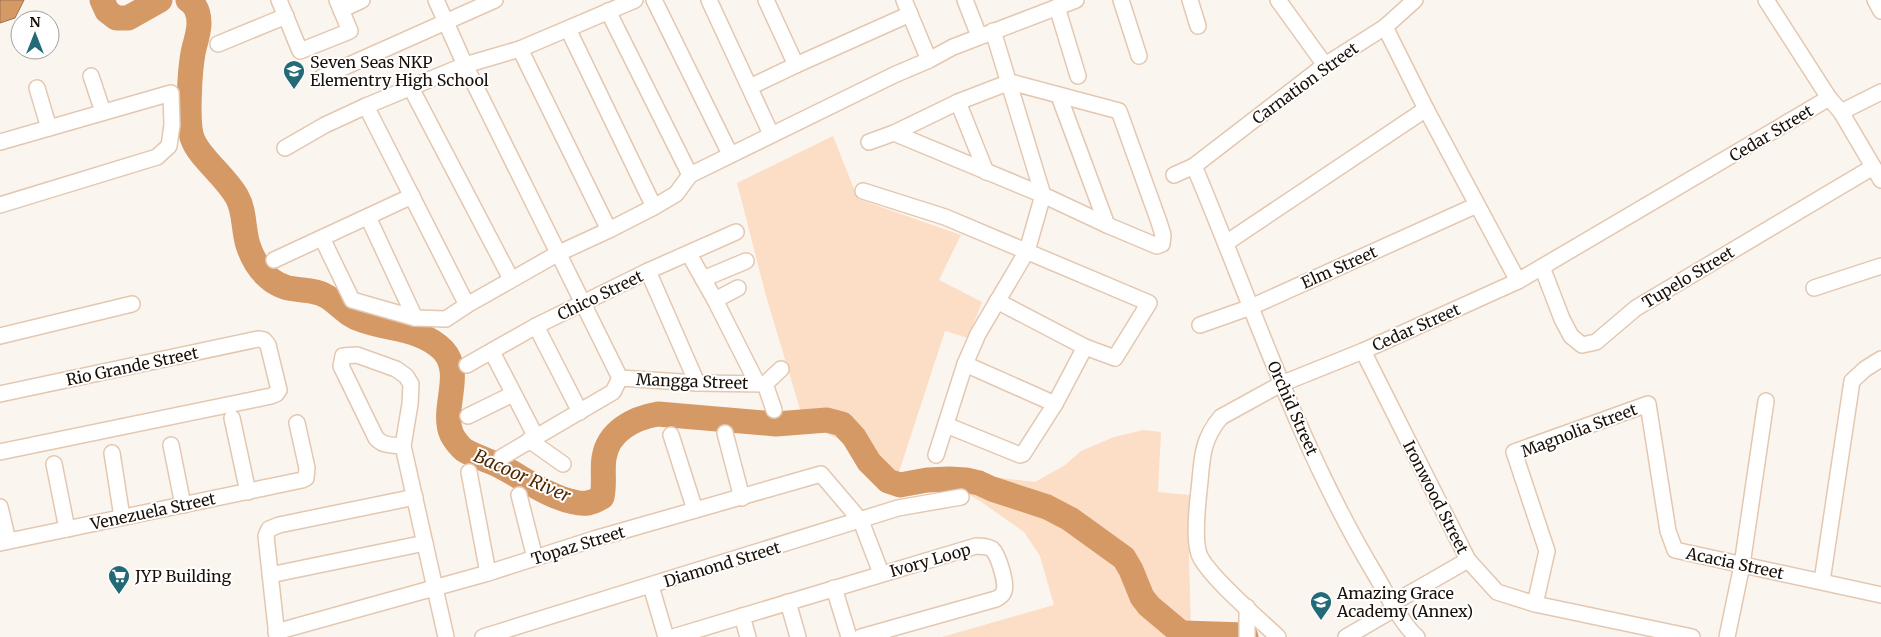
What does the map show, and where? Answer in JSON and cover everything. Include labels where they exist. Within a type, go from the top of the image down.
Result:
[{"type":"street","points":[[279,0],[300,51],[350,32],[339,5],[362,0]]},
{"type":"street","points":[[436,0],[465,65],[620,378]]},
{"type":"street","points":[[322,77],[495,0]]},
{"type":"street","points":[[285,148],[326,124],[366,106],[465,65],[520,49],[635,0]]},
{"type":"street","points":[[654,0],[730,154]]},
{"type":"street","points":[[709,0],[771,134]]},
{"type":"street","points":[[766,0],[796,65]]},
{"type":"street","points":[[936,455],[965,364],[978,334],[1026,251],[1043,195],[1010,82],[986,34],[965,0]]},
{"type":"street","points":[[322,238],[352,300],[415,318],[446,319],[467,305],[558,254],[654,207],[676,194],[690,175],[730,154],[953,47],[1076,0]]},
{"type":"street","points":[[1121,0],[1139,56]]},
{"type":"street","points":[[1190,0],[1198,26]]},
{"type":"street","points":[[1278,0],[1325,65]]},
{"type":"street","name":"Carnation Street","points":[[1174,175],[1194,166],[1325,65],[1385,26],[1415,0]]},
{"type":"street","points":[[1766,0],[1840,112],[1878,174]]},
{"type":"street","points":[[750,86],[796,65],[907,7],[929,60]]},
{"type":"street","points":[[1057,7],[1078,76]]},
{"type":"street","points":[[608,11],[690,175]]},
{"type":"street","points":[[218,44],[286,16]]},
{"type":"street","points":[[1385,26],[1426,109],[1518,281]]},
{"type":"street","points":[[568,29],[654,207]]},
{"type":"street","points":[[520,49],[609,230]]},
{"type":"street","points":[[91,76],[103,112]]},
{"type":"street","points":[[869,142],[894,133],[958,102],[1010,82],[1119,111],[1159,222],[1163,242],[1157,246],[1107,226],[1043,195],[894,133]]},
{"type":"street","points":[[37,88],[49,128]]},
{"type":"street","points":[[411,88],[512,279]]},
{"type":"street","points":[[1840,112],[1881,92]]},
{"type":"street","points":[[0,142],[170,93],[172,125],[170,146],[157,157],[0,205]]},
{"type":"street","points":[[1059,96],[1107,226]]},
{"type":"street","name":"Cedar Street","points":[[1278,637],[1247,614],[1207,568],[1199,554],[1197,503],[1204,446],[1214,425],[1221,418],[1281,384],[1363,351],[1518,281],[1829,98]]},
{"type":"street","points":[[958,102],[986,172]]},
{"type":"street","points":[[366,106],[467,305]]},
{"type":"street","points":[[1226,243],[1426,109]]},
{"type":"street","name":"Orchid Street","points":[[1194,166],[1281,384],[1349,530],[1394,606],[1417,637]]},
{"type":"street","name":"Tupelo Street","points":[[1542,267],[1562,319],[1571,336],[1582,345],[1596,342],[1636,308],[1878,174]]},
{"type":"street","points":[[863,191],[945,217],[1149,303],[1115,358],[1085,347],[997,301]]},
{"type":"street","points":[[274,260],[412,196]]},
{"type":"street","name":"Elm Street","points":[[1200,325],[1251,307],[1477,206]]},
{"type":"street","points":[[368,217],[415,318]]},
{"type":"street","name":"Chico Street","points":[[467,365],[536,326],[648,271],[736,232]]},
{"type":"street","points":[[689,254],[774,410]]},
{"type":"street","points":[[703,279],[746,260]]},
{"type":"street","points":[[1814,288],[1881,266]]},
{"type":"street","points":[[648,271],[698,383]]},
{"type":"street","points":[[715,300],[738,288]]},
{"type":"street","points":[[0,336],[132,304]]},
{"type":"street","points":[[536,326],[580,412]]},
{"type":"street","name":"Rio Grande Street","points":[[0,394],[258,339],[264,340],[268,345],[278,381],[276,394],[0,452]]},
{"type":"street","points":[[946,425],[1020,455],[1027,448],[1056,404],[1085,347]]},
{"type":"street","name":"Ironwood Street","points":[[1363,351],[1468,560],[1497,592],[1535,604],[1692,637]]},
{"type":"street","points":[[492,352],[532,438],[562,464]]},
{"type":"street","points":[[403,446],[386,445],[380,443],[376,438],[341,366],[343,356],[356,355],[396,369],[406,376],[411,384],[403,446],[446,637]]},
{"type":"street","points":[[1822,581],[1852,381],[1865,369],[1881,359]]},
{"type":"street","points":[[965,364],[1056,404]]},
{"type":"street","name":"Mangga Street","points":[[502,457],[613,392],[620,378],[698,383],[761,384],[781,369]]},
{"type":"street","points":[[468,416],[513,394]]},
{"type":"street","points":[[1727,637],[1742,565],[1766,401]]},
{"type":"street","name":"Acacia Street","points":[[1648,404],[1668,531],[1675,550],[1881,594]]},
{"type":"street","name":"Magnolia Street","points":[[1535,604],[1547,551],[1514,452],[1648,404]]},
{"type":"street","points":[[232,418],[248,492]]},
{"type":"street","name":"Venezuela Street","points":[[4,542],[296,482],[306,478],[307,468],[297,423]]},
{"type":"street","points":[[725,433],[742,498]]},
{"type":"street","points":[[671,435],[696,510]]},
{"type":"street","points":[[171,445],[183,505]]},
{"type":"street","points":[[112,453],[122,518]]},
{"type":"street","points":[[54,464],[67,529]]},
{"type":"street","points":[[469,472],[488,574]]},
{"type":"street","name":"Topaz Street","points":[[277,634],[488,574],[535,558],[821,474],[861,521]]},
{"type":"street","points":[[519,495],[535,558]]},
{"type":"street","points":[[277,634],[266,536],[269,528],[415,497]]},
{"type":"street","name":"Diamond Street","points":[[484,637],[898,508],[961,498]]},
{"type":"street","points":[[0,507],[4,542]]},
{"type":"street","points":[[673,637],[696,634],[742,616],[881,574],[861,521]]},
{"type":"street","points":[[270,575],[425,543]]},
{"type":"street","name":"Ivory Loop","points":[[861,637],[987,603],[1002,595],[1005,589],[1005,581],[995,553],[990,548],[984,546],[976,546],[881,574]]},
{"type":"street","points":[[1346,637],[1468,560]]},
{"type":"street","points":[[651,586],[666,637]]},
{"type":"street","points":[[834,588],[850,637]]},
{"type":"street","points":[[788,602],[798,637]]},
{"type":"street","points":[[1247,614],[1247,637]]},
{"type":"street","points":[[742,616],[748,637]]},
{"type":"shaded area","points":[[0,0],[24,0],[19,10],[10,10],[10,20],[0,23]]},
{"type":"shaded area","points":[[833,136],[858,199],[961,235],[939,280],[982,302],[968,338],[945,331],[897,478],[941,473],[970,474],[1035,482],[1065,465],[1081,451],[1114,437],[1143,430],[1161,432],[1158,492],[1190,495],[1191,632],[1195,637],[942,637],[1054,605],[1040,556],[1024,532],[980,501],[959,489],[897,496],[874,482],[841,440],[823,432],[804,432],[802,416],[766,296],[737,183]]},
{"type":"waterway","name":"Bacoor River","points":[[102,0],[107,11],[116,18],[128,18],[160,0]]},
{"type":"waterway","name":"Bacoor River","points":[[188,0],[197,10],[199,23],[193,53],[189,97],[191,133],[196,147],[226,182],[240,202],[248,245],[255,261],[271,280],[279,284],[320,293],[356,318],[415,333],[425,337],[443,350],[449,359],[452,370],[449,425],[453,437],[464,450],[498,465],[555,496],[578,503],[585,503],[602,497],[604,458],[611,440],[624,427],[640,419],[658,414],[776,424],[827,420],[842,424],[854,437],[869,462],[888,481],[900,485],[927,480],[966,480],[1047,507],[1070,519],[1124,558],[1142,597],[1149,606],[1186,637]]},
{"type":"waterway","points":[[1183,633],[1245,635],[1246,637]]},
{"type":"place","name":"Seven Seas NKP Elementry High School","points":[[294,90]]},
{"type":"place","name":"JYP Building","points":[[119,595]]},
{"type":"place","name":"Amazing Grace Academy (Annex)","points":[[1321,621]]}]
